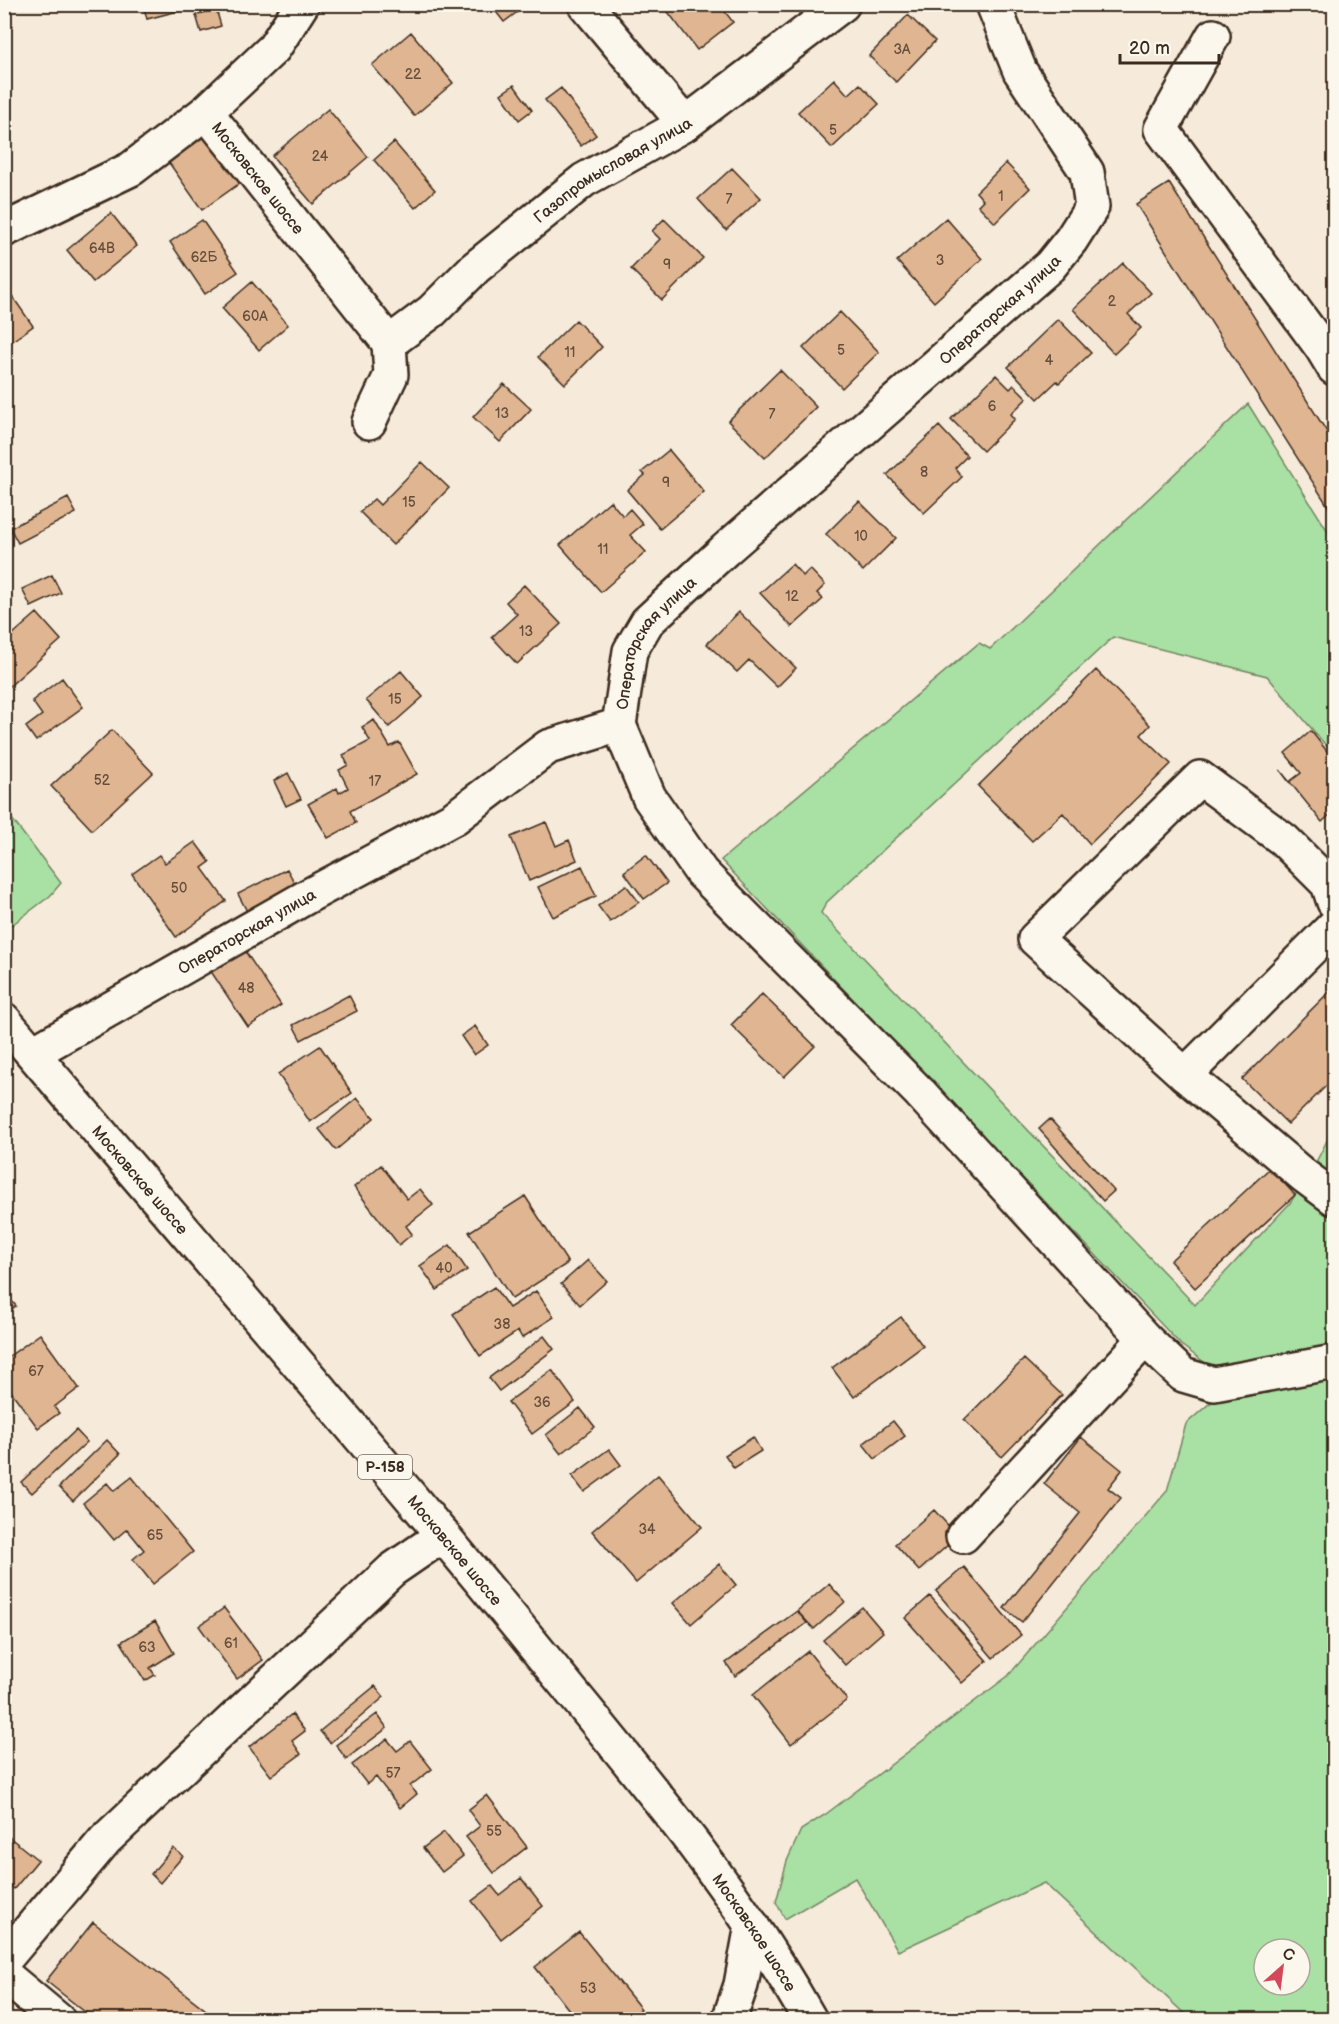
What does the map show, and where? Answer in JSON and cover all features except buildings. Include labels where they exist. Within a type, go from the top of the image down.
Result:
[{"type":"street","points":[[206,112],[274,48],[302,4]]},
{"type":"street","points":[[585,4],[685,124]]},
{"type":"street","name":"Газопромысловая улица","points":[[389,343],[432,310],[475,268],[584,180],[685,124],[843,4]]},
{"type":"street","name":"Операторская улица","points":[[33,1053],[308,896],[454,818],[548,747],[620,725],[630,651],[647,622],[725,550],[1050,266],[1071,240],[1092,207],[1087,172],[1020,71],[993,4]]},
{"type":"street","points":[[1213,36],[1161,129],[1335,368]]},
{"type":"street","name":"Московское шоссе","points":[[4,230],[131,169],[206,112],[389,343]]},
{"type":"street","points":[[369,422],[392,375],[389,343]]},
{"type":"street","points":[[620,725],[649,797],[701,872],[920,1092],[1145,1339],[1183,1375],[1214,1384],[1335,1362]]},
{"type":"street","points":[[1335,902],[1328,884],[1284,840],[1200,778],[1035,939],[1185,1075],[1303,1175],[1335,1197]]},
{"type":"street","points":[[1185,1075],[1335,926]]},
{"type":"street","name":"Московское шоссе","points":[[4,1020],[443,1534],[666,1810],[752,1925],[800,2012]]},
{"type":"street","points":[[963,1536],[1145,1339]]},
{"type":"street","points":[[4,1960],[105,1840],[392,1570],[443,1534]]},
{"type":"street","points":[[729,2019],[741,1985],[752,1925]]},
{"type":"street","points":[[4,1975],[58,2019]]},
{"type":"green space","points":[[1248,404],[1334,541],[1334,755],[1267,676],[1113,637],[827,902],[821,913],[1195,1305],[1290,1203],[1299,1189],[1334,1217],[1334,1350],[1243,1367],[1208,1365],[1181,1345],[721,860],[979,643],[990,649]]},
{"type":"green space","points":[[5,810],[61,883],[50,896],[5,930]]},
{"type":"green space","points":[[1334,1127],[1334,1180],[1314,1166]]},
{"type":"green space","points":[[1334,1376],[1334,2019],[1190,2019],[1044,1883],[898,1951],[855,1878],[785,1919],[776,1902],[787,1861],[801,1830],[826,1814],[1008,1676],[1167,1491],[1186,1424],[1210,1403],[1237,1392]]}]
